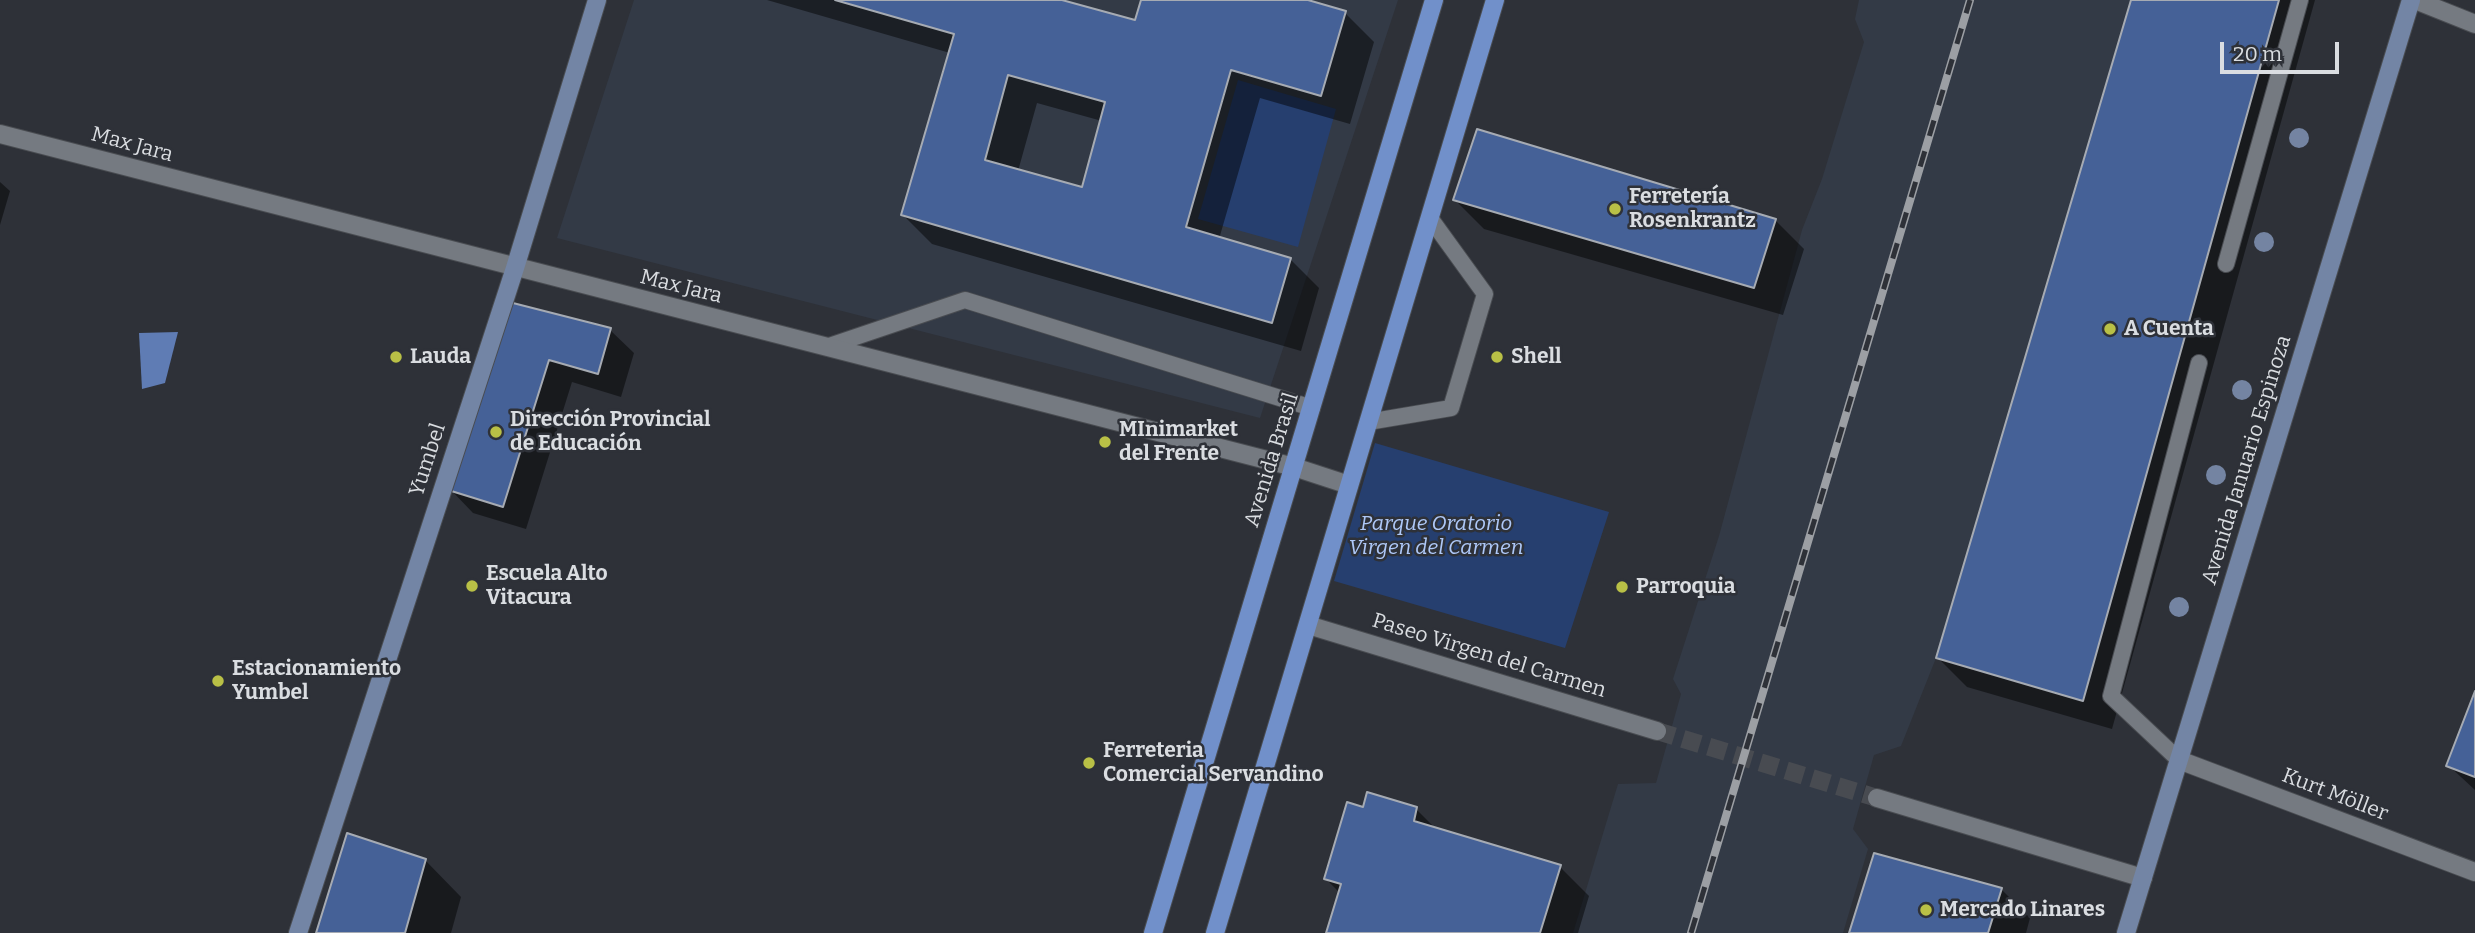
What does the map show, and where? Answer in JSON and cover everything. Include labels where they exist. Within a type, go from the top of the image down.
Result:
[{"type":"main road","name":"Yumbel","points":[[298,933],[515,268],[597,0]]},
{"type":"main road","name":"Avenida Brasil","points":[[1153,933],[1434,0]]},
{"type":"main road","points":[[1215,933],[1495,0]]},
{"type":"main road","name":"Avenida Januario Espinoza","points":[[2126,933],[2413,0]]},
{"type":"street","points":[[2413,0],[2475,24]]},
{"type":"street","name":"Max Jara","points":[[0,134],[1294,467],[1349,485]]},
{"type":"street","name":"Paseo Virgen del Carmen","points":[[1308,625],[1657,731]]},
{"type":"street","name":"Kurt Möller","points":[[2179,760],[2475,872]]},
{"type":"street","points":[[1877,797],[2143,878]]},
{"type":"lane","points":[[2226,264],[2300,0]]},
{"type":"lane","points":[[1368,422],[1451,408],[1485,293],[1430,218]]},
{"type":"lane","points":[[826,347],[965,300],[1312,408]]},
{"type":"lane","points":[[2179,760],[2111,696],[2199,363]]},
{"type":"shaded area","points":[[634,0],[1398,0],[1260,418],[557,238]]},
{"type":"shaded area","points":[[1859,0],[2131,0],[1936,658],[1901,746],[1874,755],[1853,829],[1868,849],[1843,933],[1573,933],[1618,784],[1656,783],[1681,694],[1673,679],[1719,536],[1802,230],[1822,179],[1864,42],[1855,19]]},
{"type":"shaded area","points":[[178,332],[165,383],[142,389],[139,333]]},
{"type":"green space","points":[[1238,80],[1336,109],[1298,247],[1198,219]]},
{"type":"green space","name":"Parque Oratorio Virgen del Carmen","points":[[1375,443],[1609,512],[1565,648],[1334,581]]},
{"type":"building","points":[[835,0],[1062,0],[1135,20],[1141,0],[1308,0],[1346,11],[1321,96],[1231,70],[1186,227],[1291,258],[1272,323],[901,215],[954,34]],"holes":[[[1008,75],[1105,102],[1082,187],[985,160]]]},
{"type":"building","name":"A Cuenta","points":[[2131,0],[2279,0],[2083,701],[1936,658]]},
{"type":"building","name":"Ferretería Rosenkrantz","points":[[1477,129],[1776,219],[1754,288],[1453,200]]},
{"type":"building","name":"Dirección Provincial de Educación","points":[[509,302],[611,328],[598,374],[549,360],[503,507],[448,490]]},
{"type":"building","points":[[2475,691],[2475,777],[2446,766]]},
{"type":"building","points":[[1367,792],[1417,807],[1414,821],[1561,865],[1540,933],[1326,933],[1341,884],[1324,879],[1347,802],[1363,807]]},
{"type":"building","points":[[347,833],[426,859],[405,933],[316,933]]},
{"type":"building","name":"Mercado Linares","points":[[1874,853],[2002,888],[1988,933],[1849,933]]},
{"type":"tunnel","points":[[1657,731],[1877,798]]},
{"type":"railway","points":[[1691,933],[1970,0]]},
{"type":"place","name":"Ferretería Rosenkrantz","points":[[1615,209]]},
{"type":"place","name":"A Cuenta","points":[[2110,329]]},
{"type":"place","name":"Lauda","points":[[396,357]]},
{"type":"place","name":"Shell","points":[[1497,357]]},
{"type":"place","name":"Dirección Provincial de Educación","points":[[496,432]]},
{"type":"place","name":"MInimarket del Frente","points":[[1105,442]]},
{"type":"place","name":"Escuela Alto Vitacura","points":[[472,586]]},
{"type":"place","name":"Parroquia","points":[[1622,587]]},
{"type":"place","name":"Estacionamiento Yumbel","points":[[218,681]]},
{"type":"place","name":"Ferreteria Comercial Servandino","points":[[1089,763]]},
{"type":"place","name":"Mercado Linares","points":[[1926,910]]}]
